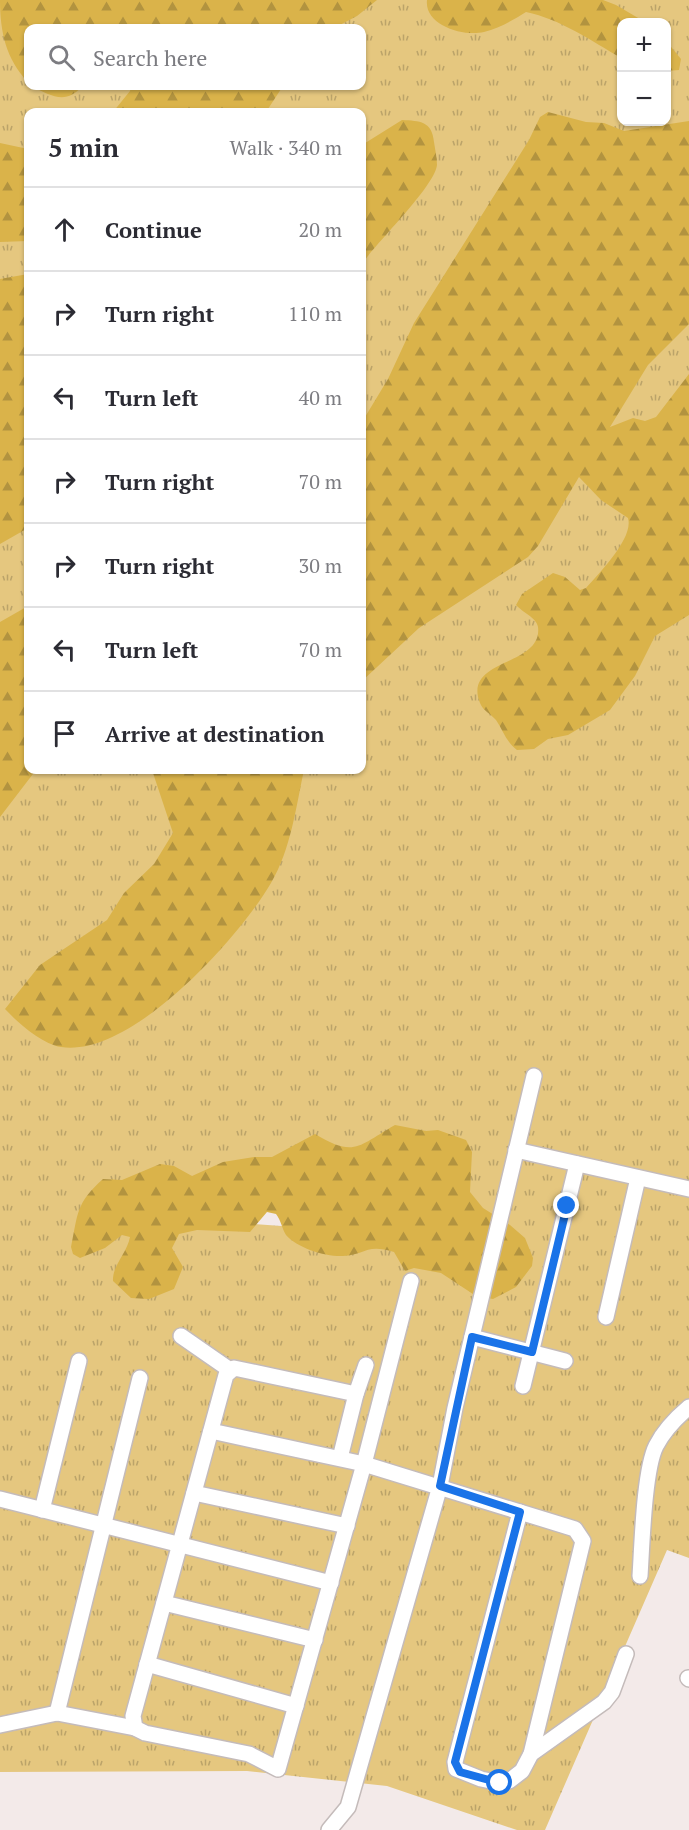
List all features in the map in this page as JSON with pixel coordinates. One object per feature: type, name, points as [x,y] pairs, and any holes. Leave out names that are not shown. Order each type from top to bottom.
[{"type":"street","points":[[329,1830],[348,1807],[440,1486],[472,1337],[534,1076]]},
{"type":"street","points":[[516,1150],[688,1189]]},
{"type":"street","points":[[524,1386],[577,1164]]},
{"type":"street","points":[[606,1317],[638,1178]]},
{"type":"street","points":[[0,1725],[57,1713],[249,1754],[278,1768],[364,1464],[411,1281]]},
{"type":"street","points":[[181,1336],[230,1370]]},
{"type":"street","points":[[472,1337],[565,1361]]},
{"type":"street","points":[[42,1510],[79,1360]]},
{"type":"street","points":[[340,1458],[356,1394],[366,1365]]},
{"type":"street","points":[[135,1728],[133,1716],[226,1375],[234,1368],[356,1394]]},
{"type":"street","points":[[57,1713],[140,1378]]},
{"type":"street","points":[[640,1576],[652,1458],[663,1435],[677,1417],[689,1407]]},
{"type":"street","points":[[211,1431],[364,1464],[440,1486],[520,1512],[575,1530],[583,1541],[531,1754],[515,1778],[500,1783],[460,1772],[455,1762],[520,1512]]},
{"type":"street","points":[[194,1493],[347,1526]]},
{"type":"street","points":[[0,1499],[331,1583]]},
{"type":"street","points":[[164,1603],[315,1640]]},
{"type":"street","points":[[531,1754],[603,1702],[612,1692],[626,1654]]},
{"type":"street","points":[[147,1664],[296,1706]]},
{"type":"green space","points":[[0,0],[24,24],[24,90],[181,90],[169,108],[24,108],[24,309],[0,310]]},
{"type":"green space","points":[[0,0],[377,0],[357,16],[342,24],[24,24],[24,78],[9,54],[1,23]]},
{"type":"green space","points":[[328,0],[689,0],[689,171],[366,460],[366,108],[211,108],[232,90],[366,90],[366,24],[302,24]]},
{"type":"green space","points":[[427,0],[603,0],[638,18],[617,18],[617,56],[563,25],[539,15],[526,12],[501,26],[484,32],[466,33],[438,22],[428,9]]},
{"type":"green space","points":[[671,47],[681,59],[679,70],[671,71]]},
{"type":"green space","points":[[39,90],[78,90],[64,97]]},
{"type":"green space","points":[[280,90],[269,108],[116,108],[130,91]]},
{"type":"green space","points":[[548,112],[586,122],[604,123],[624,131],[671,126],[671,124],[689,121],[689,324],[648,365],[610,427],[633,418],[645,421],[656,417],[689,374],[689,615],[655,636],[635,676],[610,710],[568,735],[548,739],[534,749],[517,750],[507,740],[496,720],[481,706],[478,688],[482,678],[529,649],[536,640],[537,624],[516,605],[522,594],[553,573],[565,577],[580,590],[586,588],[621,545],[626,535],[628,518],[601,500],[579,477],[538,546],[528,557],[419,628],[366,677],[366,415],[388,379],[414,323],[529,140],[540,117]]},
{"type":"green space","points":[[402,120],[420,122],[428,126],[433,135],[437,165],[434,174],[416,200],[366,259],[366,142]]},
{"type":"green space","points":[[0,143],[24,148],[24,241],[0,242]]},
{"type":"green space","points":[[24,275],[24,530],[0,544],[0,279]]},
{"type":"green space","points":[[689,290],[689,1558],[667,1550],[545,1830],[517,1830],[387,1786],[247,1771],[0,1772],[0,744],[24,766],[24,774],[366,774],[366,653]],"holes":[[[428,1172],[404,1235],[211,1221]]]},
{"type":"green space","points":[[24,469],[24,640],[0,654],[0,490]]},
{"type":"green space","points":[[24,608],[24,774],[33,774],[0,817],[0,622]]},
{"type":"green space","points":[[153,774],[303,774],[292,828],[278,870],[256,906],[209,962],[180,990],[150,1014],[119,1034],[89,1045],[61,1047],[46,1042],[5,1009],[40,965],[107,920],[124,893],[154,864],[173,833]]},
{"type":"green space","points":[[395,1125],[426,1131],[438,1130],[466,1140],[472,1152],[470,1192],[483,1208],[510,1225],[525,1238],[533,1258],[532,1266],[516,1287],[493,1299],[476,1296],[441,1273],[414,1268],[405,1271],[394,1252],[371,1249],[343,1256],[320,1253],[304,1248],[291,1240],[286,1235],[276,1214],[267,1212],[250,1232],[197,1230],[179,1234],[172,1248],[183,1267],[174,1289],[149,1299],[131,1298],[113,1281],[113,1275],[130,1237],[122,1235],[105,1248],[80,1258],[73,1254],[71,1247],[80,1209],[94,1187],[103,1179],[122,1180],[160,1164],[174,1166],[192,1176],[223,1162],[254,1157],[272,1157],[315,1134],[339,1146],[356,1146]]},
{"type":"route","points":[[500,1783],[460,1772],[456,1769],[455,1762],[520,1512],[440,1486],[472,1337],[532,1352],[567,1206]]}]
